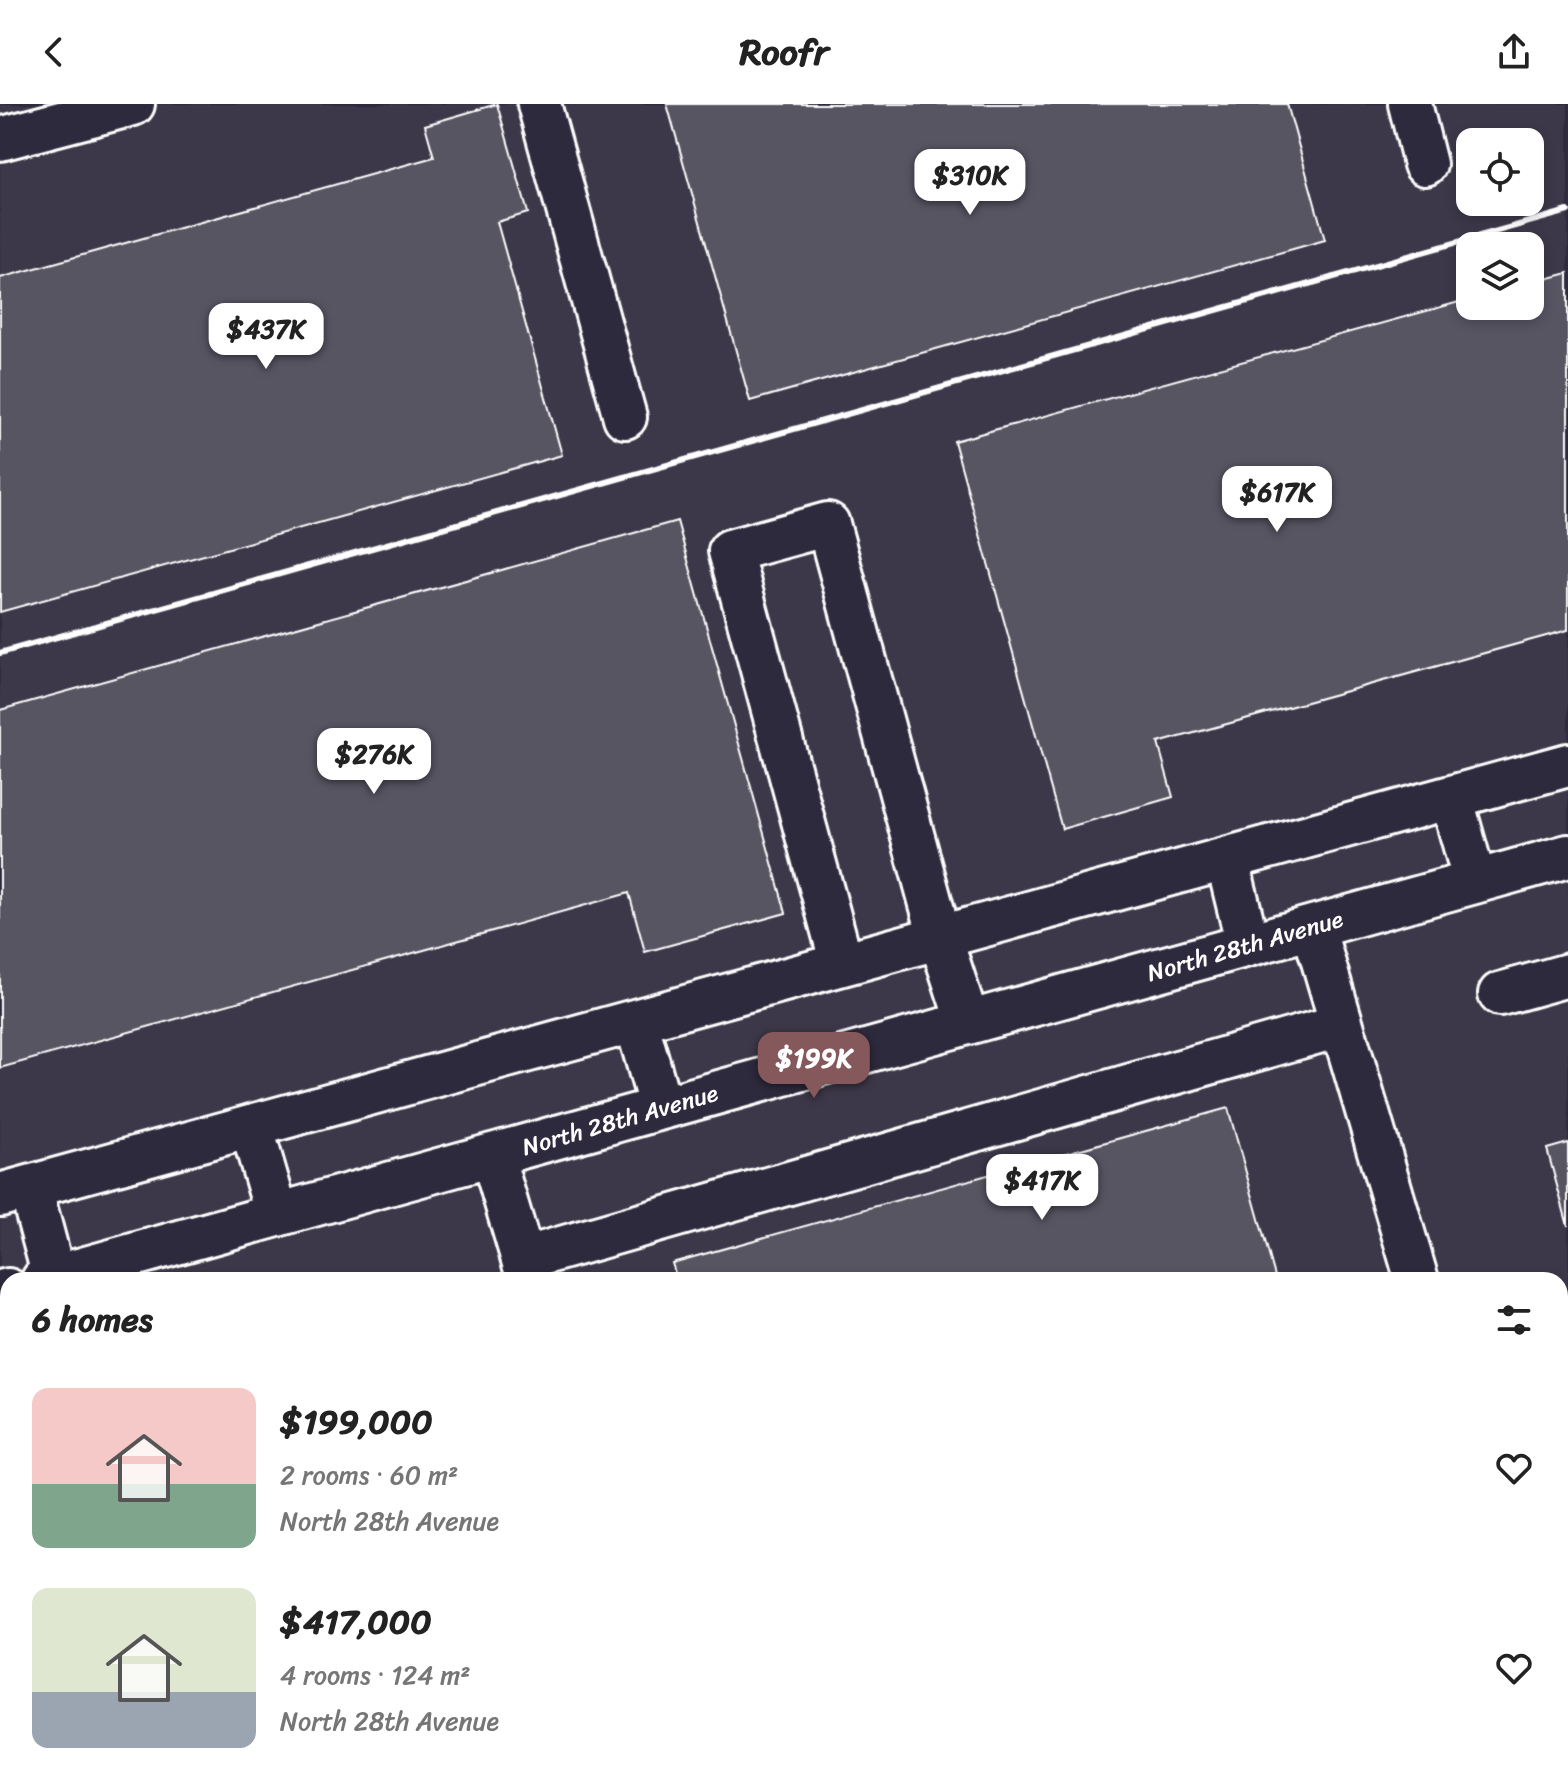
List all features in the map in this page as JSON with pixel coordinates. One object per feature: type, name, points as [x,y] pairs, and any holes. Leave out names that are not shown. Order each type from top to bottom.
[{"type":"street","points":[[0,139],[133,104]]},
{"type":"street","points":[[539,104],[625,417]]},
{"type":"street","points":[[1410,104],[1425,164]]},
{"type":"street","points":[[842,964],[730,551],[828,524],[940,937],[968,1023]]},
{"type":"street","points":[[46,1272],[15,1191],[1568,765]]},
{"type":"street","points":[[1451,797],[1475,882]]},
{"type":"street","name":"North 28th Avenue","points":[[70,1272],[1568,856]]},
{"type":"street","points":[[1227,859],[1248,945]]},
{"type":"street","points":[[1313,927],[1415,1272]]},
{"type":"street","points":[[1500,994],[1568,975]]},
{"type":"street","points":[[636,1021],[661,1108]]},
{"type":"street","points":[[492,1155],[526,1270],[1342,1025]]},
{"type":"street","points":[[251,1126],[277,1215]]},
{"type":"shaded area","points":[[0,104],[1568,104],[1568,1272],[0,1272]]},
{"type":"building","points":[[497,104],[528,213],[497,222],[562,455],[0,612],[0,278],[434,157],[425,125]]},
{"type":"building","points":[[667,104],[1287,104],[1325,240],[750,401]]},
{"type":"building","points":[[1568,273],[1568,630],[1158,743],[1173,797],[1062,829],[954,441],[1456,303],[1456,320],[1544,320],[1544,279]]},
{"type":"building","points":[[677,521],[786,913],[645,952],[629,893],[0,1068],[0,710]]},
{"type":"building","points":[[1228,1108],[1274,1272],[675,1272],[672,1263]]},
{"type":"building","points":[[1568,1143],[1568,1226],[1547,1149]]},
{"type":"railway","points":[[0,653],[1568,211]]}]
